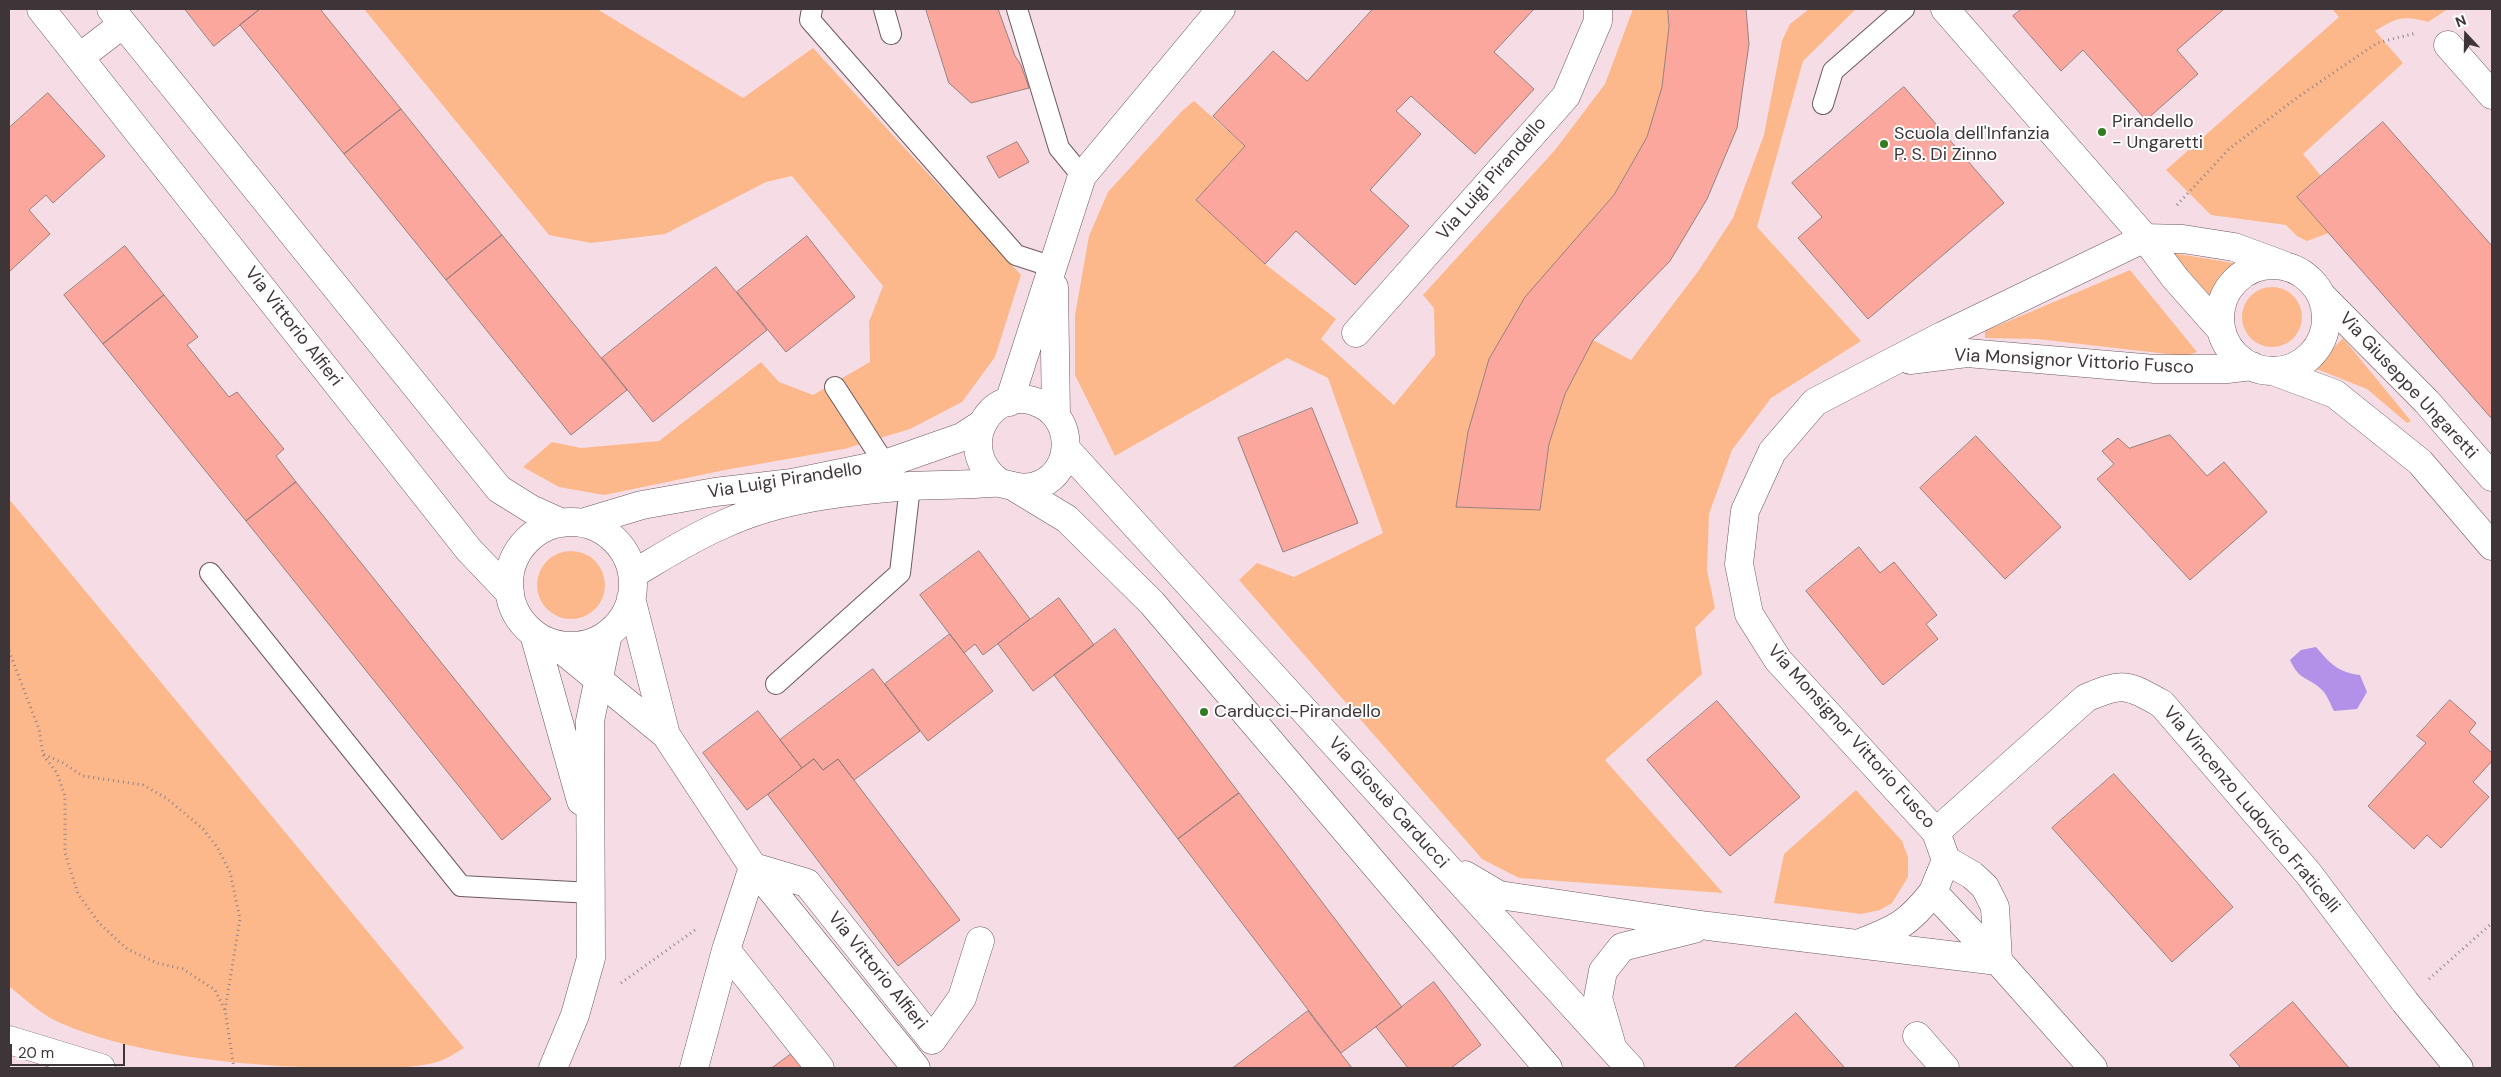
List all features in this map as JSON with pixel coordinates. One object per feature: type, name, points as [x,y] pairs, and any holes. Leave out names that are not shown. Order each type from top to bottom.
[{"type":"street","name":"Via Vittorio Alfieri","points":[[41,9],[469,550],[510,593]]},
{"type":"street","points":[[1009,402],[1082,176],[1222,9]]},
{"type":"street","name":"Via Luigi Pirandello","points":[[1356,333],[1566,96],[1598,21],[1598,9]]},
{"type":"street","points":[[1945,9],[2145,238],[2175,278],[2222,331],[2233,352],[2262,369],[2334,394],[2420,462],[2492,546]]},
{"type":"street","points":[[80,57],[117,16],[499,489],[531,510],[606,532],[615,540],[629,562],[632,586],[623,619],[608,634],[582,645],[545,639],[518,616],[510,593],[511,569],[521,547],[539,531],[572,523]]},
{"type":"street","points":[[2448,45],[2492,96]]},
{"type":"street","points":[[2145,238],[2183,239],[2234,248],[2283,265],[2306,276],[2322,296],[2326,322],[2318,347],[2298,364],[2262,369]]},
{"type":"street","name":"Via Monsignor Vittorio Fusco","points":[[1946,860],[1936,832],[1778,660],[1749,614],[1739,564],[1745,511],[1772,452],[1815,402],[1942,336],[2145,238]]},
{"type":"street","points":[[2222,331],[2220,318],[2222,304],[2226,292],[2234,282],[2256,267],[2283,265]]},
{"type":"street","points":[[1054,267],[1056,415]]},
{"type":"street","name":"Via Giuseppe Ungaretti","points":[[2322,296],[2428,402],[2492,477]]},
{"type":"street","name":"Via Monsignor Vittorio Fusco","points":[[1896,361],[1967,353],[2155,369],[2262,369]]},
{"type":"street","points":[[1008,486],[1034,487],[1050,479],[1061,466],[1066,449],[1064,431],[1056,415],[1050,409],[1034,402],[1018,400],[1009,402],[993,410],[982,424],[977,440],[979,457],[987,472],[1008,486],[1067,519],[1152,603],[1548,1068]]},
{"type":"street","name":"Via Luigi Pirandello","points":[[572,523],[642,505],[715,492],[792,483],[885,464],[962,437],[982,424]]},
{"type":"street","name":"Via Giosuè Carducci","points":[[1066,449],[1621,1059]]},
{"type":"street","name":"Via Luigi Pirandello","points":[[632,586],[723,524],[774,507],[832,494],[910,486],[1008,486]]},
{"type":"street","name":"Via Vittorio Alfieri","points":[[632,586],[666,735]]},
{"type":"street","points":[[551,1068],[575,1015],[591,958],[590,721],[608,634]]},
{"type":"street","name":"Via Vittorio Alfieri","points":[[545,639],[666,735],[753,867],[916,1068]]},
{"type":"street","points":[[545,639],[590,830]]},
{"type":"street","name":"Via Vincenzo Ludovico Fraticelli","points":[[1936,832],[2086,698],[2115,685],[2139,691],[2162,704],[2308,873],[2405,1002],[2459,1068]]},
{"type":"street","points":[[1854,945],[1895,930],[1916,914],[1933,892],[1946,860],[1972,875],[1985,886],[1995,907],[1998,961]]},
{"type":"street","points":[[1442,862],[1499,894],[1708,926],[1998,961]]},
{"type":"street","name":"Via Vittorio Alfieri","points":[[753,867],[807,883],[932,1040],[962,998],[980,941]]},
{"type":"street","points":[[694,1068],[726,950],[753,867]]},
{"type":"street","points":[[1933,892],[1998,961],[2093,1068]]},
{"type":"street","points":[[1621,1059],[1598,998],[1603,970],[1622,947],[1708,926]]},
{"type":"street","points":[[726,950],[820,1068]]},
{"type":"street","points":[[1917,1036],[1945,1068]]},
{"type":"street","points":[[9,1040],[101,1068]]},
{"type":"street","points":[[9,1046],[36,1068]]},
{"type":"lane","points":[[812,9],[810,20],[1016,255],[1054,267]]},
{"type":"lane","points":[[884,9],[891,34]]},
{"type":"lane","points":[[1017,9],[1059,148],[1082,176]]},
{"type":"lane","points":[[1823,104],[1833,71],[1904,9]]},
{"type":"lane","points":[[835,388],[885,464]]},
{"type":"lane","points":[[776,684],[900,573],[910,486]]},
{"type":"lane","points":[[210,573],[461,886],[592,893]]},
{"type":"path","points":[[2145,238],[2230,148],[2298,97],[2377,43],[2417,33],[2448,45]]},
{"type":"path","points":[[9,651],[39,728],[42,754],[57,773],[65,796],[65,854],[78,894],[100,924],[127,949],[157,963],[183,969],[215,990],[225,1010],[234,1068]]},
{"type":"path","points":[[42,754],[63,763],[83,776],[143,785],[166,798],[183,812],[203,829],[217,847],[230,872],[240,919],[225,1010]]},
{"type":"path","points":[[575,1015],[712,918],[739,911]]},
{"type":"path","points":[[2405,1002],[2492,923]]},
{"type":"shaded area","points":[[364,9],[597,9],[743,98],[813,48],[1021,275],[995,357],[962,402],[910,429],[844,449],[725,470],[604,495],[559,487],[523,467],[552,442],[581,448],[659,441],[761,362],[779,382],[813,395],[870,362],[869,322],[883,286],[792,176],[766,182],[665,234],[591,243],[549,235]]},
{"type":"shaded area","points":[[1633,9],[1668,9],[1669,27],[1662,87],[1647,137],[1614,195],[1577,239],[1489,359],[1468,432],[1457,507],[1540,510],[1549,444],[1565,394],[1593,340],[1631,360],[1699,270],[1733,218],[1764,135],[1782,41],[1790,24],[1809,9],[1856,9],[1803,61],[1757,227],[1861,341],[1771,398],[1732,450],[1709,514],[1707,570],[1715,608],[1695,628],[1702,674],[1605,760],[1723,893],[1519,878],[1482,859],[1239,580],[1257,563],[1294,577],[1383,533],[1328,378],[1287,358],[1115,456],[1075,375],[1075,315],[1089,236],[1108,192],[1182,111],[1194,101],[1245,146],[1196,200],[1265,264],[1336,319],[1321,339],[1394,405],[1435,355],[1434,308],[1423,295],[1555,150],[1605,84]]},
{"type":"shaded area","points":[[2332,9],[2448,9],[2428,22],[2406,18],[2400,19],[2375,31],[2403,63],[2303,154],[2321,176],[2297,197],[2329,233],[2307,241],[2297,236],[2286,225],[2211,215],[2166,170],[2339,17]]},
{"type":"shaded area","points":[[2172,253],[2239,264],[2223,275],[2212,298]]},
{"type":"shaded area","points":[[2130,270],[2197,352],[2185,356],[2037,339],[1985,338],[1985,331]]},
{"type":"shaded area","points":[[2272,287],[2289,292],[2297,300],[2302,317],[2297,334],[2289,342],[2272,347],[2255,342],[2247,334],[2242,317],[2247,300],[2255,292]]},
{"type":"shaded area","points":[[2343,338],[2411,421],[2407,423],[2367,389],[2314,368]]},
{"type":"shaded area","points":[[9,499],[464,1048],[437,1062],[392,1068],[316,1068],[240,1063],[201,1058],[125,1044],[58,1022],[32,1006],[9,986]]},
{"type":"shaded area","points":[[571,551],[584,554],[595,561],[602,572],[605,585],[602,598],[595,609],[584,616],[571,619],[558,616],[547,609],[540,598],[537,585],[540,572],[547,561],[558,554]]},
{"type":"shaded area","points":[[2316,647],[2335,666],[2346,672],[2360,675],[2367,692],[2357,709],[2334,711],[2322,690],[2297,672],[2290,660],[2301,650]]},
{"type":"shaded area","points":[[1856,790],[1902,841],[1908,857],[1908,877],[1892,903],[1880,910],[1861,914],[1774,903],[1784,854]]},
{"type":"building","points":[[185,9],[260,9],[214,46]]},
{"type":"building","points":[[260,9],[320,9],[401,109],[344,154],[240,25]]},
{"type":"building","points":[[926,9],[998,9],[1029,88],[971,103],[949,83]]},
{"type":"building","points":[[1373,9],[1534,9],[1494,52],[1534,89],[1475,154],[1411,96],[1396,111],[1421,134],[1370,190],[1409,226],[1355,285],[1296,231],[1265,264],[1196,200],[1245,146],[1213,116],[1273,51],[1307,81]]},
{"type":"building","points":[[1668,9],[1746,9],[1749,44],[1737,128],[1707,199],[1670,261],[1593,340],[1565,394],[1549,444],[1540,510],[1456,507],[1468,432],[1489,359],[1525,297],[1614,195],[1647,137],[1662,87],[1669,27]]},
{"type":"building","points":[[2022,9],[2224,9],[2177,50],[2198,74],[2146,120],[2083,50],[2061,71],[2013,16]]},
{"type":"building","points":[[1904,87],[2004,203],[1868,319],[1798,238],[1822,217],[1792,183]]},
{"type":"building","points":[[48,93],[105,156],[53,203],[46,195],[29,210],[50,234],[9,272],[9,128]]},
{"type":"building","points":[[401,109],[502,235],[446,280],[344,154]]},
{"type":"building","points":[[2383,122],[2492,246],[2492,419],[2297,197]]},
{"type":"building","points":[[1017,142],[1029,162],[999,178],[987,157]]},
{"type":"building","points":[[502,235],[627,390],[571,435],[446,280]]},
{"type":"building","points":[[807,236],[855,297],[786,352],[737,292]]},
{"type":"building","points":[[125,246],[164,295],[103,344],[64,295]]},
{"type":"building","points":[[716,267],[767,330],[653,422],[602,358]]},
{"type":"building","points":[[164,295],[198,337],[187,345],[229,397],[237,392],[284,449],[276,456],[296,482],[246,521],[103,344]]},
{"type":"building","points":[[1312,408],[1358,523],[1283,552],[1238,438]]},
{"type":"building","points":[[2170,435],[2207,476],[2224,462],[2267,512],[2190,580],[2097,479],[2114,464],[2102,451],[2118,438],[2129,448]]},
{"type":"building","points":[[1976,436],[2061,527],[2005,579],[1920,488]]},
{"type":"building","points":[[296,482],[551,799],[502,840],[246,521]]},
{"type":"building","points":[[1859,547],[1880,573],[1894,562],[1937,615],[1926,624],[1938,639],[1883,685],[1806,591]]},
{"type":"building","points":[[979,551],[1030,619],[983,655],[975,644],[964,653],[920,595]]},
{"type":"building","points":[[1059,598],[1094,645],[1033,691],[998,644]]},
{"type":"building","points":[[1115,629],[1239,793],[1178,839],[1054,675]]},
{"type":"building","points":[[950,634],[993,691],[928,741],[885,684]]},
{"type":"building","points":[[873,669],[920,731],[854,780],[838,759],[823,770],[814,759],[802,768],[780,740]]},
{"type":"building","points":[[2450,700],[2476,723],[2469,732],[2492,753],[2492,761],[2473,782],[2489,797],[2441,848],[2427,835],[2414,849],[2368,806],[2426,743],[2417,736]]},
{"type":"building","points":[[1717,701],[1800,797],[1730,856],[1647,760]]},
{"type":"building","points":[[758,711],[802,768],[747,810],[703,753]]},
{"type":"building","points":[[814,759],[823,770],[838,759],[960,920],[898,966],[768,795]]},
{"type":"building","points":[[2114,774],[2233,907],[2172,962],[2052,828]]},
{"type":"building","points":[[1239,793],[1402,1007],[1341,1053],[1178,839]]},
{"type":"building","points":[[1434,982],[1481,1045],[1451,1068],[1408,1068],[1376,1027]]},
{"type":"building","points":[[2293,1002],[2349,1068],[2241,1068],[2230,1055]]},
{"type":"building","points":[[1308,1011],[1352,1068],[1233,1068]]},
{"type":"building","points":[[1796,1013],[1845,1068],[1734,1068]]},
{"type":"building","points":[[794,1052],[806,1068],[772,1068]]},
{"type":"place","name":"Pirandello - Ungaretti","points":[[2102,132]]},
{"type":"place","name":"Scuola dell'Infanzia P. S. Di Zinno","points":[[1884,144]]},
{"type":"place","name":"Carducci-Pirandello","points":[[1204,712]]}]
